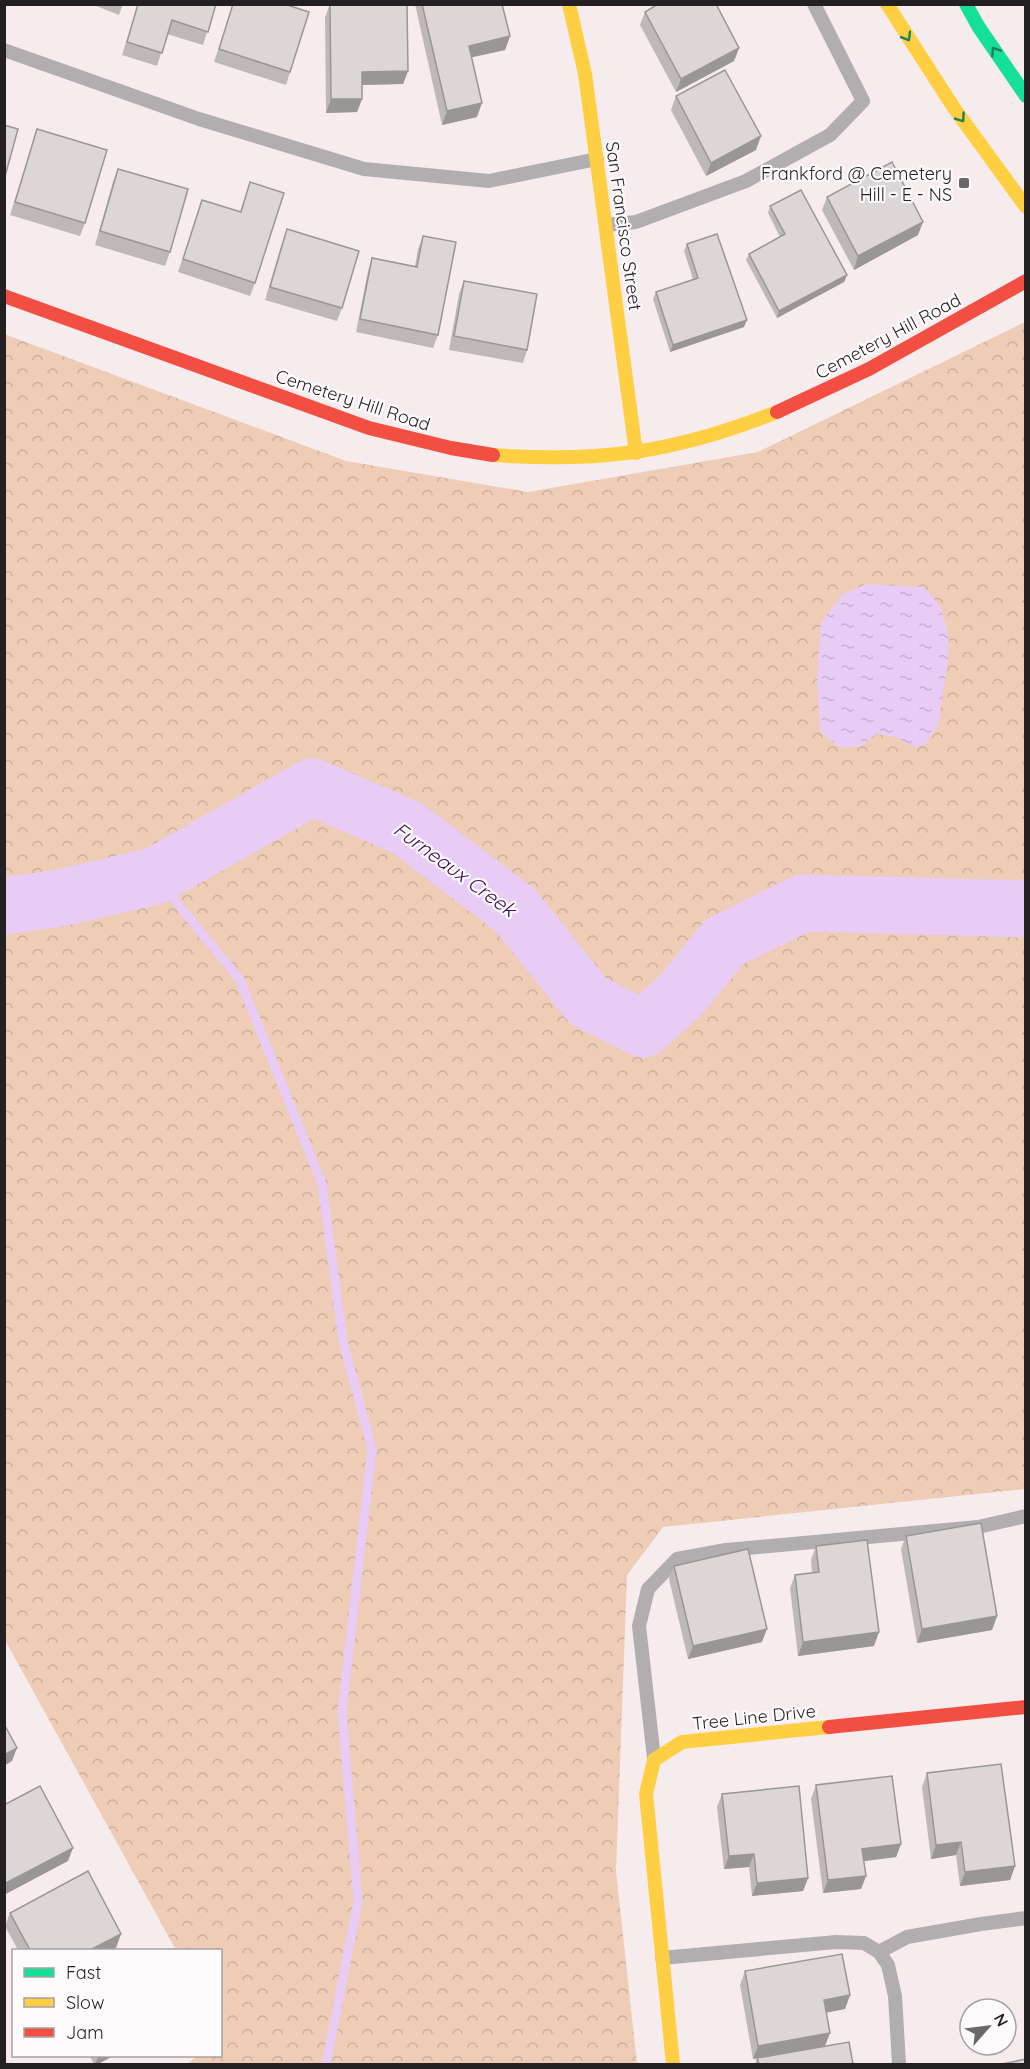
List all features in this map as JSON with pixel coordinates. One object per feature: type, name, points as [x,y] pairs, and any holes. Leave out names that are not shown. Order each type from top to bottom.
[{"type":"street","name":"San Francisco Street","points":[[569,4],[585,74],[636,453]]},
{"type":"street","points":[[887,4],[927,70],[1002,178],[1026,207]]},
{"type":"street","points":[[966,4],[978,26],[1026,96]]},
{"type":"street","name":"Cemetery Hill Road","points":[[4,296],[369,428],[432,445],[492,454],[567,460],[636,453],[701,439],[752,422],[851,380],[1026,281]]},
{"type":"street","name":"Tree Line Drive","points":[[654,1760],[682,1742],[1026,1707]]},
{"type":"street","points":[[654,1760],[646,1794],[673,2064]]},
{"type":"lane","points":[[606,225],[636,222],[746,181],[830,135],[863,101],[814,4]]},
{"type":"lane","points":[[4,50],[199,119],[364,169],[489,181],[597,159]]},
{"type":"lane","points":[[654,1760],[639,1626],[648,1589],[677,1559],[726,1550],[978,1527],[1026,1516]]},
{"type":"lane","points":[[879,1952],[907,1937],[1026,1918]]},
{"type":"lane","points":[[662,1958],[836,1942],[864,1943],[879,1952],[888,1965],[895,1996],[899,2064]]},
{"type":"green space","points":[[1025,322],[1025,1489],[663,1527],[627,1575],[616,1871],[637,2064],[187,2064],[197,2057],[222,2057],[222,1949],[175,1949],[5,1640],[4,334],[346,461],[528,492],[758,452]]},
{"type":"water","points":[[866,584],[924,587],[941,607],[949,639],[948,661],[938,726],[925,745],[913,747],[896,737],[876,734],[862,746],[840,748],[820,732],[817,678],[821,622],[843,594]]},
{"type":"building","points":[[138,4],[216,4],[208,32],[172,20],[162,53],[127,42]]},
{"type":"building","points":[[233,4],[284,4],[309,12],[290,72],[219,49]]},
{"type":"building","points":[[330,4],[407,4],[408,71],[362,72],[362,99],[331,99]]},
{"type":"building","points":[[422,4],[502,4],[510,36],[469,46],[482,103],[447,111]]},
{"type":"building","points":[[658,4],[716,4],[739,48],[681,79],[645,12]]},
{"type":"building","points":[[725,70],[761,136],[711,163],[676,96]]},
{"type":"building","points":[[4,125],[18,129],[4,180]]},
{"type":"building","points":[[37,129],[107,150],[85,223],[15,202]]},
{"type":"building","points":[[892,162],[923,222],[858,256],[827,197]]},
{"type":"building","points":[[118,169],[188,189],[170,252],[100,231]]},
{"type":"building","points":[[250,182],[284,193],[255,283],[183,259],[202,200],[241,212]]},
{"type":"building","points":[[801,190],[847,275],[779,311],[749,254],[785,234],[770,206]]},
{"type":"building","points":[[287,229],[359,251],[342,308],[270,287]]},
{"type":"building","points":[[717,234],[747,320],[673,345],[656,292],[698,278],[687,244]]},
{"type":"building","points":[[423,236],[456,242],[438,335],[360,319],[372,258],[417,267]]},
{"type":"building","points":[[464,281],[537,294],[527,350],[454,336]]},
{"type":"building","points":[[981,1523],[997,1616],[922,1629],[906,1536]]},
{"type":"building","points":[[867,1540],[879,1632],[803,1642],[795,1575],[819,1572],[816,1546]]},
{"type":"building","points":[[748,1549],[767,1629],[693,1646],[674,1566]]},
{"type":"building","points":[[4,1724],[17,1748],[4,1755]]},
{"type":"building","points":[[1001,1764],[1015,1866],[965,1872],[961,1842],[936,1845],[927,1773]]},
{"type":"building","points":[[892,1776],[901,1844],[862,1849],[866,1876],[828,1880],[816,1785]]},
{"type":"building","points":[[40,1786],[73,1848],[4,1884],[4,1805]]},
{"type":"building","points":[[799,1786],[808,1878],[757,1883],[754,1854],[729,1856],[722,1794]]},
{"type":"building","points":[[88,1871],[121,1934],[92,1949],[29,1949],[10,1913]]},
{"type":"building","points":[[842,1954],[850,1995],[824,2000],[830,2033],[758,2046],[745,1971]]},
{"type":"building","points":[[849,2042],[853,2064],[759,2064],[757,2058]]},
{"type":"building","points":[[1026,2059],[1026,2064],[1002,2064]]},
{"type":"waterway","name":"Furneaux Creek","points":[[4,906],[60,898],[155,876],[312,787],[407,828],[515,910],[588,1001],[643,1029],[682,994],[724,942],[803,903],[1026,909]]},
{"type":"waterway","points":[[155,876],[240,980],[322,1184],[343,1341],[372,1449],[342,1712],[358,1902],[326,2064]]},
{"type":"traffic: fast","points":[[966,4],[978,26],[1026,96]]},
{"type":"traffic: slow","points":[[569,4],[585,74],[636,453]]},
{"type":"traffic: slow","points":[[887,4],[954,108],[1026,207]]},
{"type":"traffic: slow","points":[[493,455],[568,457],[638,451],[705,437],[777,412]]},
{"type":"traffic: slow","points":[[673,2064],[646,1794],[654,1760],[682,1742],[829,1727]]},
{"type":"traffic: jam","points":[[777,412],[869,369],[1026,281]]},
{"type":"traffic: jam","points":[[4,296],[369,428],[451,448],[493,455]]},
{"type":"traffic: jam","points":[[829,1727],[1026,1707]]},
{"type":"place","name":"Frankford @ Cemetery Hill - E - NS","points":[[964,183]]}]
